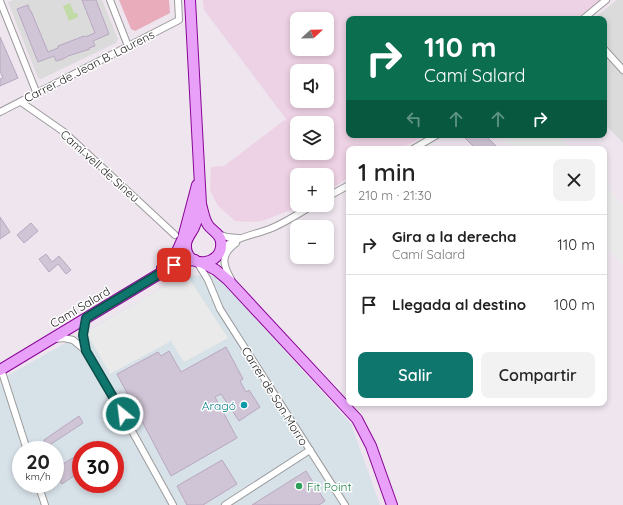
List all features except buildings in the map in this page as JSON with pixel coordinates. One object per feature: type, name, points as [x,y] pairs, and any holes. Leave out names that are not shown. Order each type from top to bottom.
[{"type":"main road","points":[[190,0],[201,204],[206,220],[220,240],[220,264],[228,280]]},
{"type":"main road","points":[[151,280],[175,256],[179,248],[187,225],[200,175]]},
{"type":"main road","points":[[201,204],[193,231],[187,240],[186,248],[189,255],[198,262],[216,270],[228,280],[357,419],[371,446],[392,505]]},
{"type":"main road","points":[[193,231],[200,228],[214,232]]},
{"type":"main road","name":"Camí Salard","points":[[174,265],[186,248]]},
{"type":"main road","points":[[198,262],[212,260],[220,251]]},
{"type":"main road","name":"Camí Salard","points":[[1,370],[174,265],[186,261],[198,262]]},
{"type":"street","points":[[3,0],[0,1],[37,94]]},
{"type":"street","points":[[110,0],[128,46]]},
{"type":"street","name":"Carrer de Jean B. Laurens","points":[[0,112],[179,20],[178,0]]},
{"type":"street","points":[[587,16],[606,0]]},
{"type":"street","points":[[607,53],[623,70]]},
{"type":"street","name":"Camí vell de Sineu","points":[[21,102],[64,132],[175,235]]},
{"type":"street","points":[[417,146],[432,138]]},
{"type":"street","points":[[334,193],[346,187]]},
{"type":"street","points":[[220,251],[228,244],[273,228],[301,212]]},
{"type":"street","points":[[214,232],[231,238],[242,238]]},
{"type":"street","points":[[236,289],[226,271],[224,262],[225,256],[228,249],[250,235]]},
{"type":"street","name":"Carrer de Son Morro","points":[[198,262],[220,309],[345,505]]},
{"type":"street","points":[[86,318],[83,335],[86,351]]},
{"type":"street","points":[[49,341],[64,338],[72,340],[86,351],[101,375],[173,505]]},
{"type":"street","points":[[1,370],[24,441]]},
{"type":"street","points":[[225,505],[310,450]]},
{"type":"street","points":[[41,493],[45,505]]},
{"type":"shaded area","points":[[13,0],[102,0],[118,39],[116,43],[41,79],[38,78],[8,2]]},
{"type":"shaded area","points":[[119,0],[169,0],[170,13],[135,31],[131,29]]},
{"type":"shaded area","points":[[203,0],[600,0],[581,16],[346,16],[346,138],[421,138],[406,146],[346,146],[346,179],[334,187],[334,168],[290,168],[290,210],[262,221],[235,221],[218,206],[210,190],[211,167],[224,166],[286,119],[204,10]]},
{"type":"shaded area","points":[[617,0],[623,0],[623,143],[607,126],[607,16],[597,16]]},
{"type":"shaded area","points":[[70,3],[74,13],[77,13],[78,17],[69,21],[63,6]]},
{"type":"shaded area","points":[[503,138],[560,138],[567,146],[510,146]]},
{"type":"shaded area","points":[[607,187],[623,204],[623,265],[607,248]]},
{"type":"shaded area","points":[[216,275],[351,424],[380,505],[0,505],[0,380],[183,276]]},
{"type":"shaded area","points":[[183,276],[188,277],[228,338],[184,362],[171,341],[110,374],[88,335],[89,330]]},
{"type":"place","name":"Aragó","points":[[244,405]]},
{"type":"place","name":"Fit Point","points":[[299,486]]},
{"type":"route","points":[[123,414],[86,351],[83,335],[86,318],[174,265]]}]
